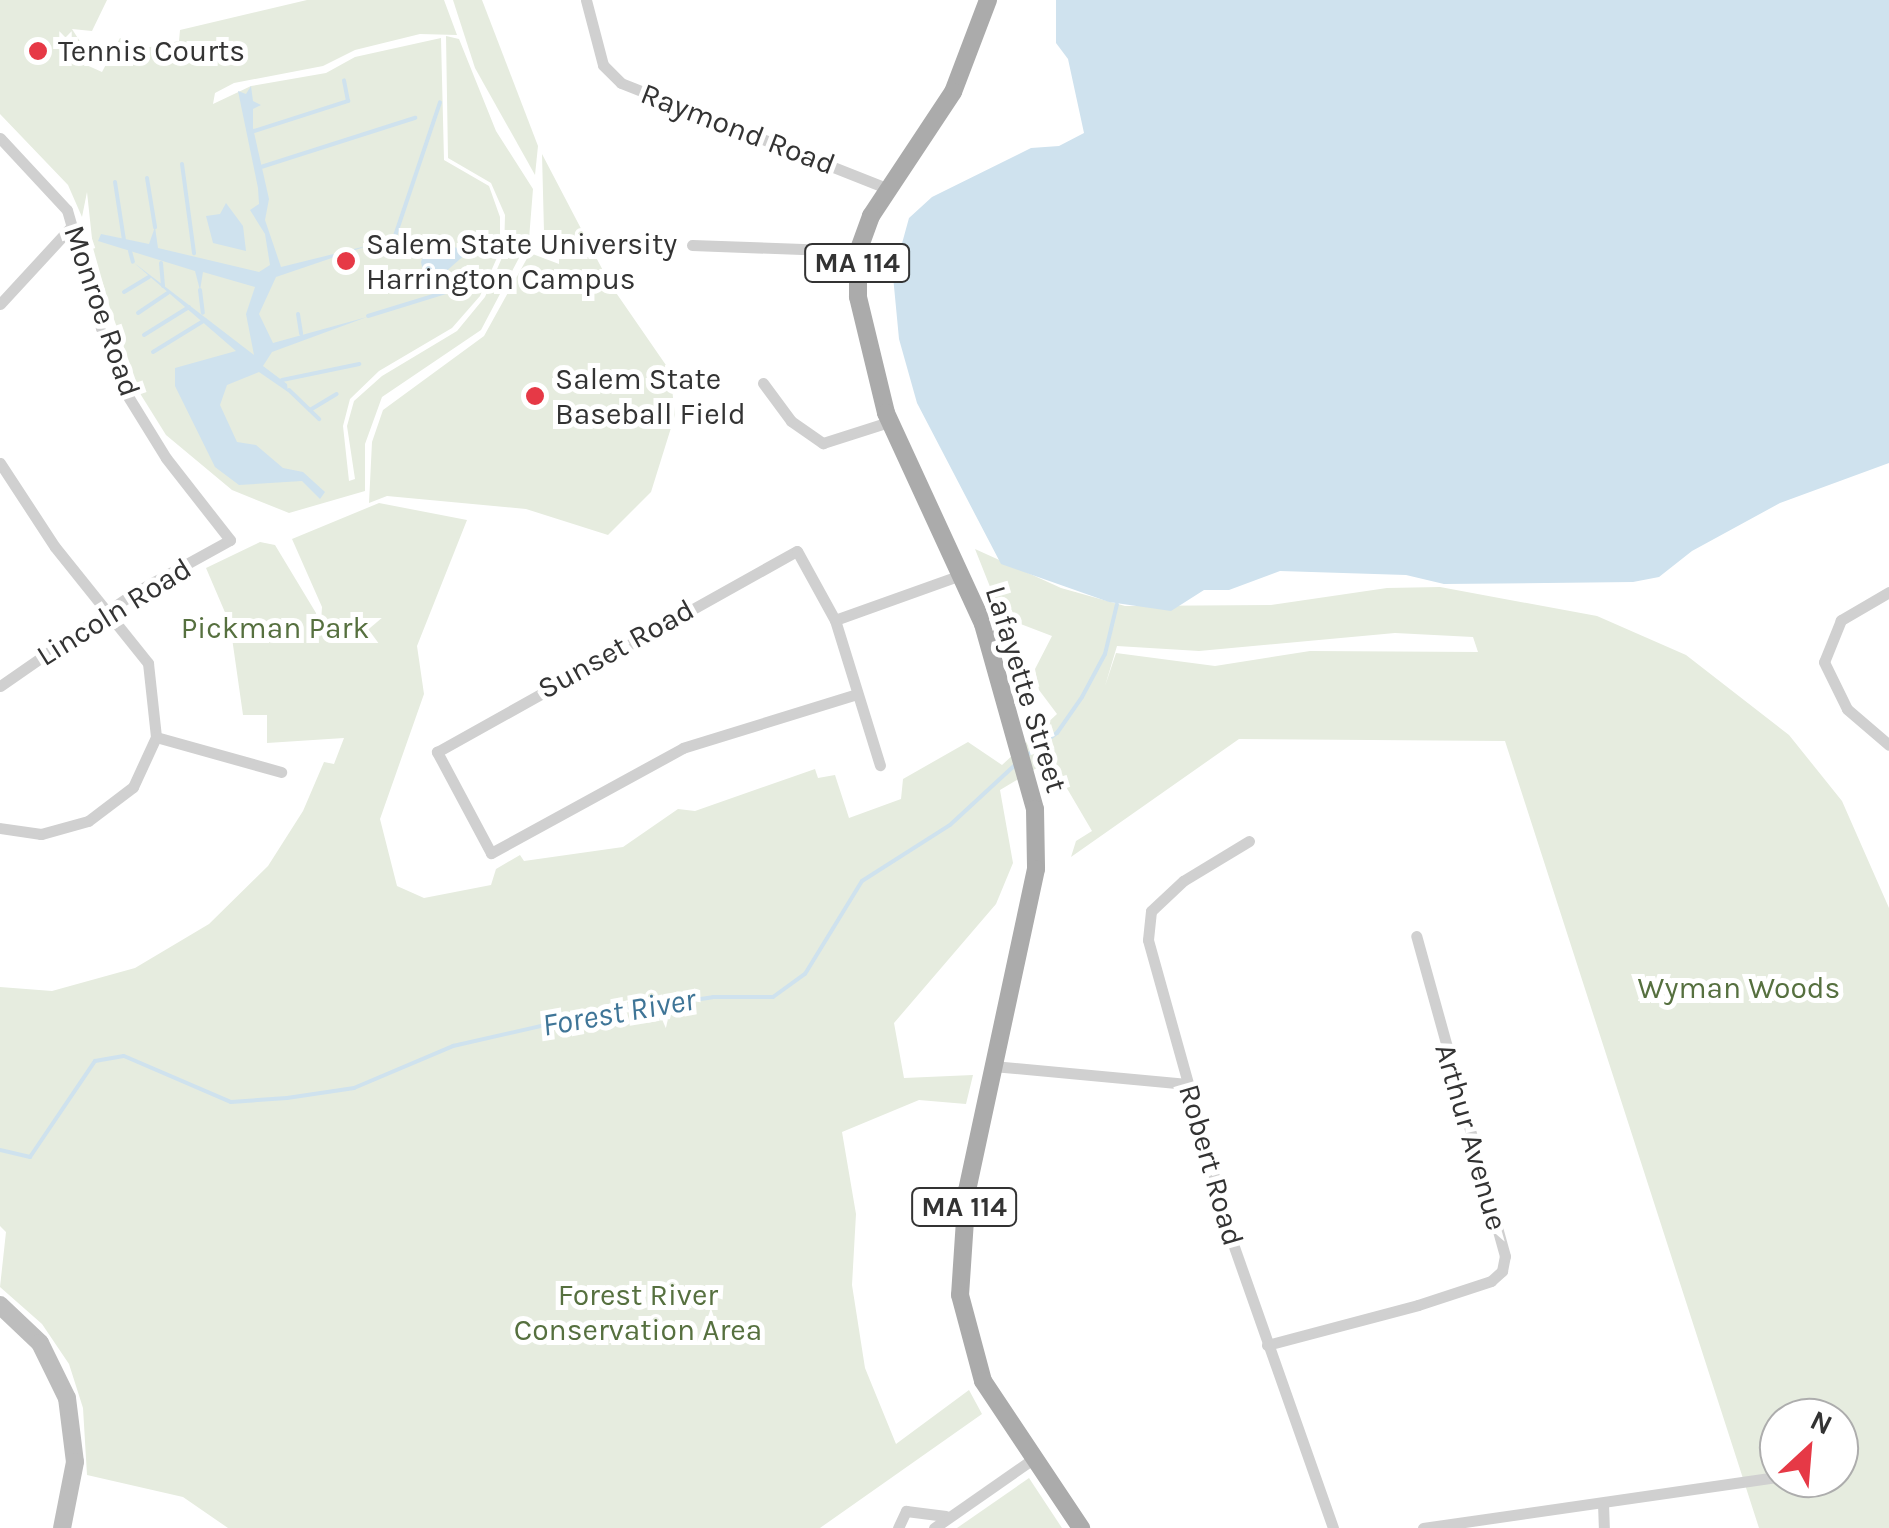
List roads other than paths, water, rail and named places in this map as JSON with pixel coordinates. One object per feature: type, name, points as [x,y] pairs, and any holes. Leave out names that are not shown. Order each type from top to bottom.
[{"type":"main road","name":"Lafayette Street","points":[[988,0],[954,92],[886,188],[858,251],[862,322],[890,422],[961,575],[1029,781],[1036,869],[960,1232],[960,1295],[983,1381],[1081,1528]]},
{"type":"street","name":"Raymond Road","points":[[586,0],[603,65],[621,83],[886,188]]},
{"type":"street","name":"Monroe Road","points":[[0,138],[58,198],[130,398],[166,458],[230,540]]},
{"type":"street","points":[[0,304],[71,227]]},
{"type":"street","points":[[692,245],[858,251]]},
{"type":"street","points":[[763,384],[791,421],[822,443],[890,422]]},
{"type":"street","points":[[0,463],[106,612],[148,663],[156,737],[133,787],[88,821],[41,834],[0,828]]},
{"type":"street","name":"Lincoln Road","points":[[0,686],[106,612],[230,540]]},
{"type":"street","name":"Sunset Road","points":[[835,620],[798,553],[436,752],[492,853],[683,748],[857,694]]},
{"type":"street","points":[[880,765],[835,620],[961,575]]},
{"type":"street","points":[[1889,592],[1841,620],[1824,662],[1847,709],[1889,745]]},
{"type":"street","points":[[156,737],[282,772]]},
{"type":"street","name":"Robert Road","points":[[1249,841],[1183,881],[1147,924],[1187,1084],[1267,1345],[1333,1528]]},
{"type":"street","name":"Arthur Avenue","points":[[1267,1345],[1418,1305],[1491,1281],[1502,1272],[1505,1256],[1416,936]]},
{"type":"street","points":[[993,1066],[1187,1084]]},
{"type":"street","points":[[0,1304],[40,1343],[66,1398],[74,1462],[62,1528]]},
{"type":"street","points":[[934,1528],[1033,1459]]},
{"type":"street","points":[[1424,1528],[1759,1480]]},
{"type":"street","points":[[1603,1503],[1604,1528]]},
{"type":"street","points":[[898,1528],[906,1511],[946,1516]]},
{"type":"water","points":[[1056,0],[1889,0],[1889,463],[1780,503],[1692,551],[1659,577],[1633,582],[1444,584],[1406,575],[1280,571],[1229,590],[1204,590],[1171,611],[1109,602],[1001,564],[917,403],[899,339],[893,276],[909,218],[932,197],[1031,148],[1059,146],[1084,133],[1068,59],[1056,43]]},
{"type":"water","points":[[251,86],[253,101],[261,105],[253,109],[253,128],[269,199],[265,220],[281,267],[370,245],[276,277],[259,314],[273,343],[367,317],[272,352],[263,366],[287,384],[288,392],[259,372],[227,385],[220,405],[237,442],[256,445],[283,468],[303,472],[325,492],[320,499],[302,481],[239,485],[215,467],[175,386],[175,368],[236,351],[133,262],[254,355],[246,314],[255,287],[203,272],[200,290],[195,271],[98,241],[101,234],[149,244],[155,227],[158,248],[259,272],[270,265],[265,234],[250,210],[259,204],[258,188],[238,91],[246,94]]},
{"type":"water","points":[[226,203],[243,226],[246,251],[213,243],[206,216],[220,214]]},
{"type":"water","points":[[430,238],[468,252],[434,282],[424,276],[421,262]]},
{"type":"waterway","points":[[254,131],[348,101],[344,80]]},
{"type":"waterway","points":[[367,244],[395,236],[440,102]]},
{"type":"waterway","points":[[261,167],[415,118]]},
{"type":"waterway","points":[[182,164],[194,253]]},
{"type":"waterway","points":[[147,178],[155,227]]},
{"type":"waterway","points":[[115,182],[124,240]]},
{"type":"waterway","points":[[130,251],[133,262]]},
{"type":"waterway","points":[[161,263],[163,286]]},
{"type":"waterway","points":[[124,292],[149,277]]},
{"type":"waterway","points":[[368,316],[472,284]]},
{"type":"waterway","points":[[200,290],[203,313]]},
{"type":"waterway","points":[[138,313],[168,293]]},
{"type":"waterway","points":[[144,335],[189,307]]},
{"type":"waterway","points":[[298,314],[301,334]]},
{"type":"waterway","points":[[153,352],[205,320]]},
{"type":"waterway","points":[[282,380],[359,364]]},
{"type":"waterway","points":[[289,390],[319,419]]},
{"type":"waterway","points":[[310,410],[337,394]]},
{"type":"waterway","name":"Forest River","points":[[1026,756],[1057,733],[1082,697],[1105,654],[1117,604]]},
{"type":"waterway","name":"Forest River","points":[[0,1150],[30,1157],[95,1061],[124,1056],[231,1102],[287,1098],[354,1088],[453,1046],[585,1016],[713,997],[773,997],[805,974],[862,881],[950,825],[1015,765]]},
{"type":"place","name":"Tennis Courts","points":[[38,51]]},
{"type":"place","name":"Salem State University Harrington Campus","points":[[346,261]]},
{"type":"place","name":"Salem State Baseball Field","points":[[535,396]]},
{"type":"park label","name":"Pickman Park","points":[[275,628]]},
{"type":"park label","name":"Wyman Woods","points":[[1739,988]]},
{"type":"park label","name":"Forest River Conservation Area","points":[[638,1312]]}]
